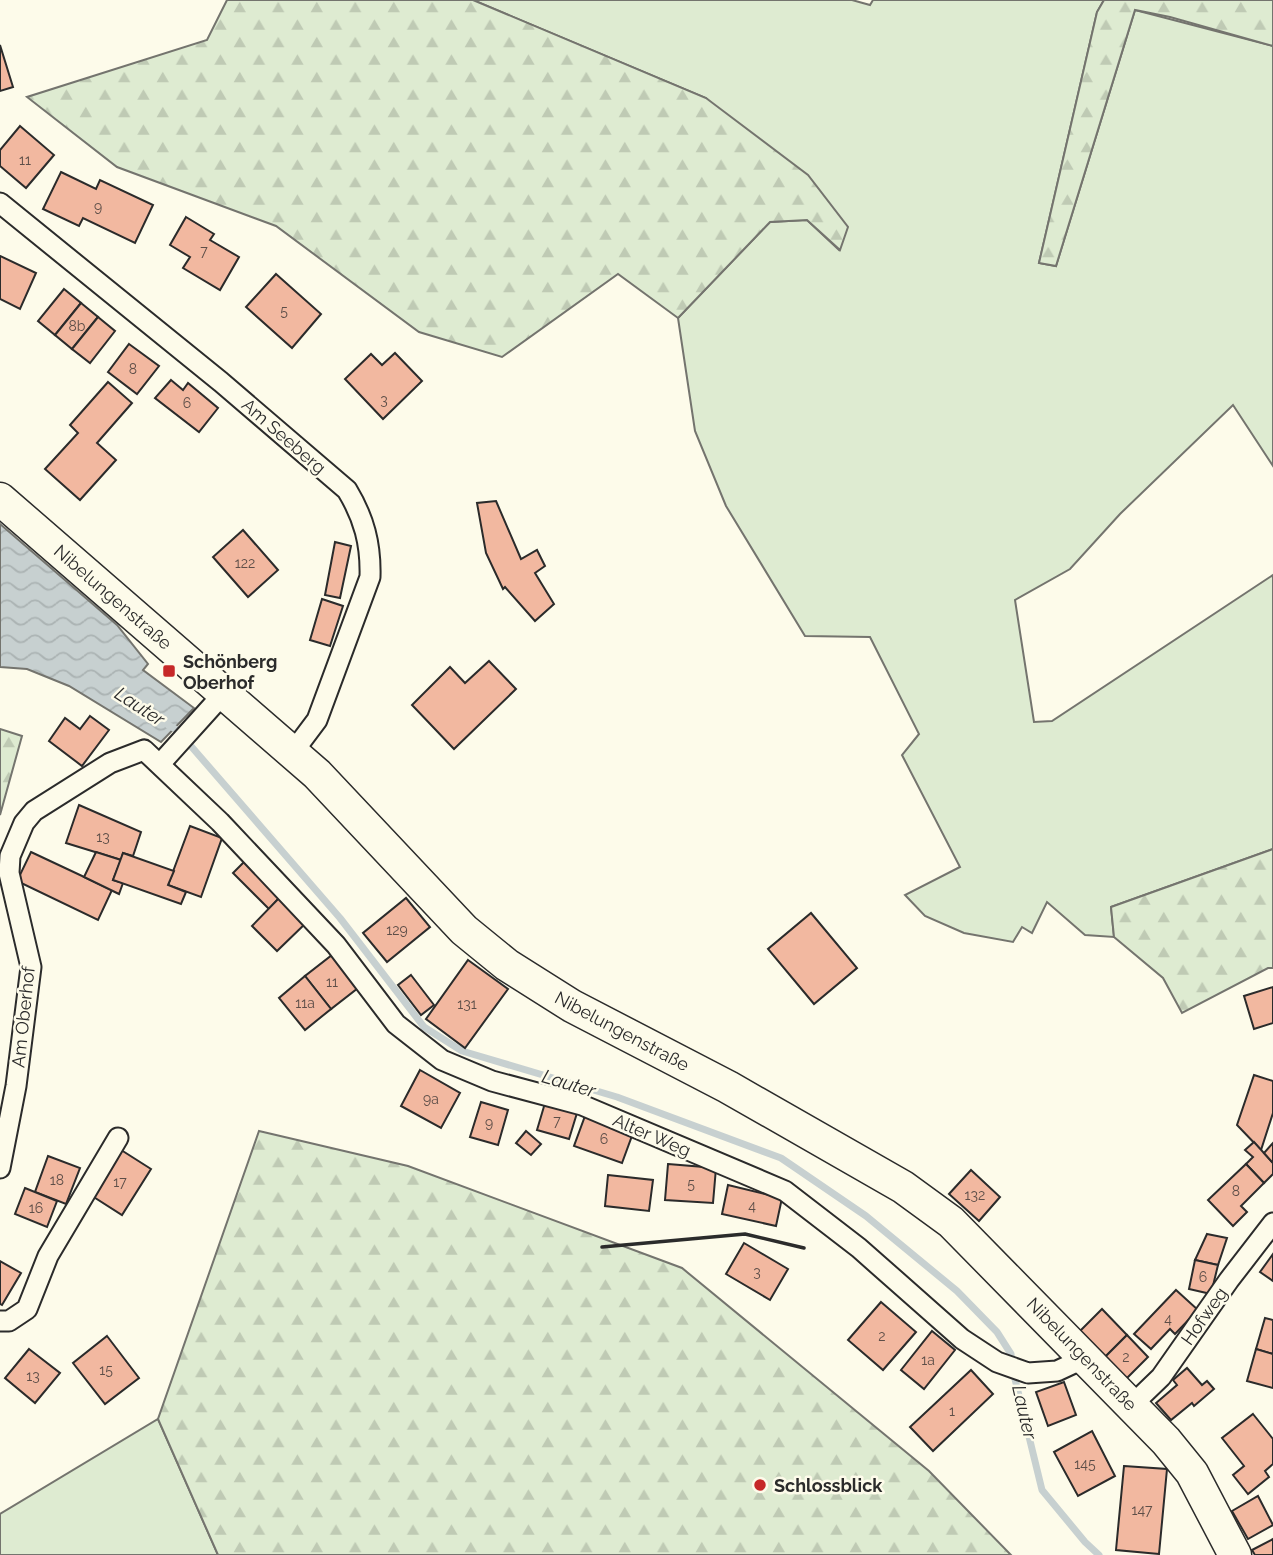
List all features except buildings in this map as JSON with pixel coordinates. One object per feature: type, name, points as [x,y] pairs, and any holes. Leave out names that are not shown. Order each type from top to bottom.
[{"type":"main road","name":"Nibelungenstraße","points":[[0,499],[214,703],[293,752],[317,774],[464,930],[507,965],[572,1006],[728,1087],[904,1187],[951,1222],[1132,1405],[1192,1473],[1235,1555]]},
{"type":"street","name":"Am Seeberg","points":[[0,203],[221,382],[347,490],[360,512],[370,553],[370,577],[317,720],[293,752]]},
{"type":"street","points":[[162,760],[214,703]]},
{"type":"street","name":"Am Oberhof","points":[[0,1168],[16,1086],[32,967],[9,873],[10,856],[16,839],[24,822],[34,811],[110,763],[144,750],[162,760]]},
{"type":"street","name":"Alter Weg","points":[[162,760],[336,945],[396,1024],[442,1060],[492,1081],[582,1105],[785,1191],[859,1248],[962,1339],[997,1362],[1028,1373],[1057,1371],[1082,1356]]},
{"type":"street","points":[[0,1321],[9,1321],[27,1309],[48,1256],[118,1138]]},
{"type":"street","name":"Hofweg","points":[[1132,1405],[1161,1377],[1273,1223]]},
{"type":"green space","points":[[227,0],[473,0],[706,98],[808,175],[848,227],[840,250],[807,220],[770,222],[678,318],[618,274],[502,357],[419,332],[276,226],[117,167],[27,97],[207,40]]},
{"type":"green space","points":[[473,0],[852,0],[870,5],[873,0],[1104,0],[1097,12],[1039,263],[1056,266],[1135,10],[1273,46],[1273,466],[1233,405],[1120,514],[1070,569],[1015,600],[1034,722],[1052,721],[1273,575],[1273,849],[1111,907],[1114,937],[1085,935],[1047,902],[1032,933],[1022,927],[1013,942],[964,933],[925,916],[905,895],[960,867],[902,755],[919,734],[870,637],[805,636],[726,506],[695,431],[678,318],[770,222],[807,220],[839,250],[847,227],[706,98]]},
{"type":"green space","points":[[1104,0],[1273,0],[1273,46],[1135,10],[1056,266],[1039,263],[1097,12]]},
{"type":"green space","points":[[0,729],[22,736],[0,815]]},
{"type":"green space","points":[[1273,849],[1273,968],[1268,968],[1182,1013],[1163,978],[1114,937],[1111,907]]},
{"type":"green space","points":[[259,1131],[408,1166],[682,1268],[929,1471],[1011,1555],[218,1555],[158,1419]]},
{"type":"green space","points":[[158,1419],[218,1555],[0,1555],[0,1514]]},
{"type":"water","points":[[0,524],[117,625],[148,664],[143,670],[194,708],[161,742],[69,686],[27,669],[0,667]]},
{"type":"waterway","name":"Lauter","points":[[168,725],[177,730],[340,918],[424,1027],[462,1051],[617,1097],[781,1158],[866,1216],[957,1291],[997,1332],[1011,1354],[1042,1490],[1099,1555]]},
{"type":"wall","points":[[602,1247],[745,1234],[804,1248]]},
{"type":"place","name":"Schönberg Oberhof","points":[[169,671]]},
{"type":"place","name":"Schlossblick","points":[[760,1485]]}]
